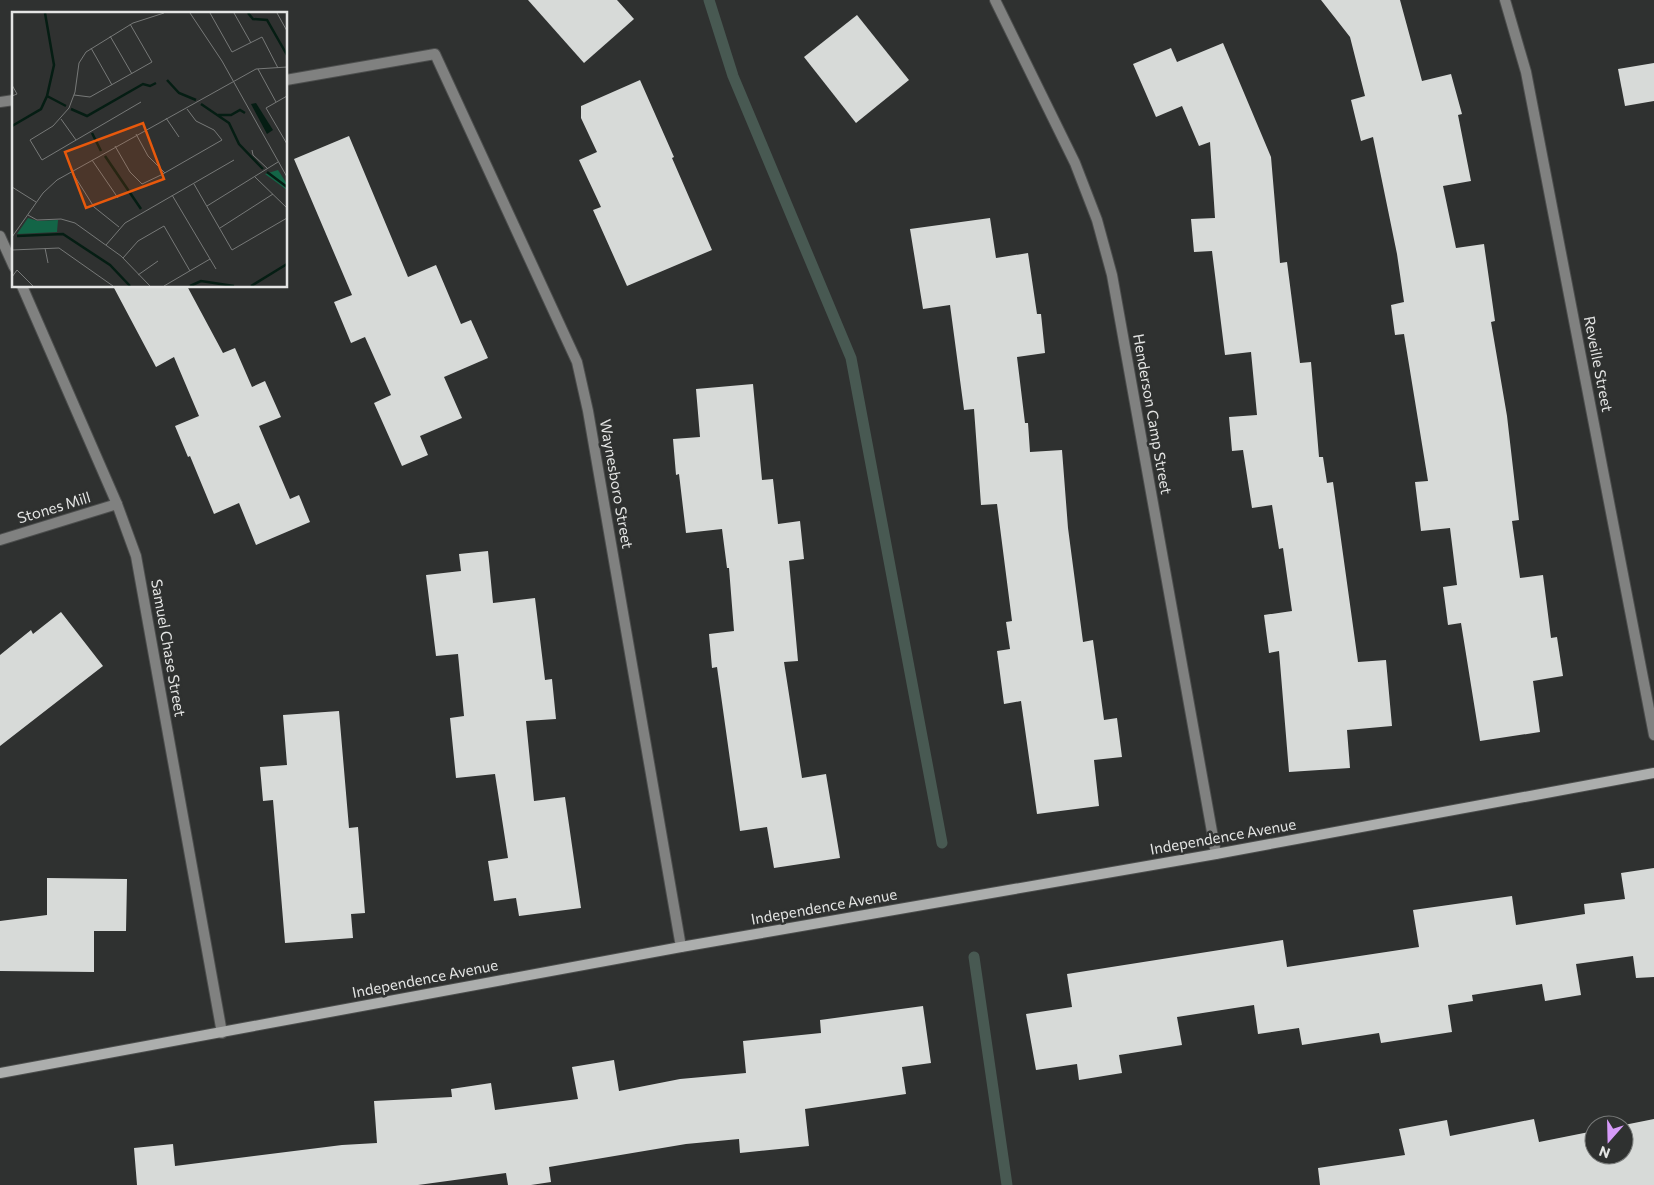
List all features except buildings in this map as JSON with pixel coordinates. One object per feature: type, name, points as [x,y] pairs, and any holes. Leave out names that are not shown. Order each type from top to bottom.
[{"type":"street","name":"Henderson Camp Street","points":[[995,0],[1075,163],[1097,220],[1112,275],[1216,854]]},
{"type":"street","name":"Reveille Street","points":[[1505,0],[1526,72],[1654,735]]},
{"type":"street","name":"Waynesboro Street","points":[[288,80],[435,54],[577,362],[590,421],[681,947]]},
{"type":"street","points":[[0,236],[12,263]]},
{"type":"street","name":"Samuel Chase Street","points":[[23,288],[117,504],[136,556],[222,1033]]},
{"type":"street","name":"Stones Mill","points":[[0,540],[117,504]]},
{"type":"street","name":"Independence Avenue","points":[[0,1073],[681,947],[1216,854],[1654,773]]},
{"type":"waterway","points":[[709,0],[733,76],[851,358],[942,843]]},
{"type":"waterway","points":[[974,957],[1007,1185]]}]
